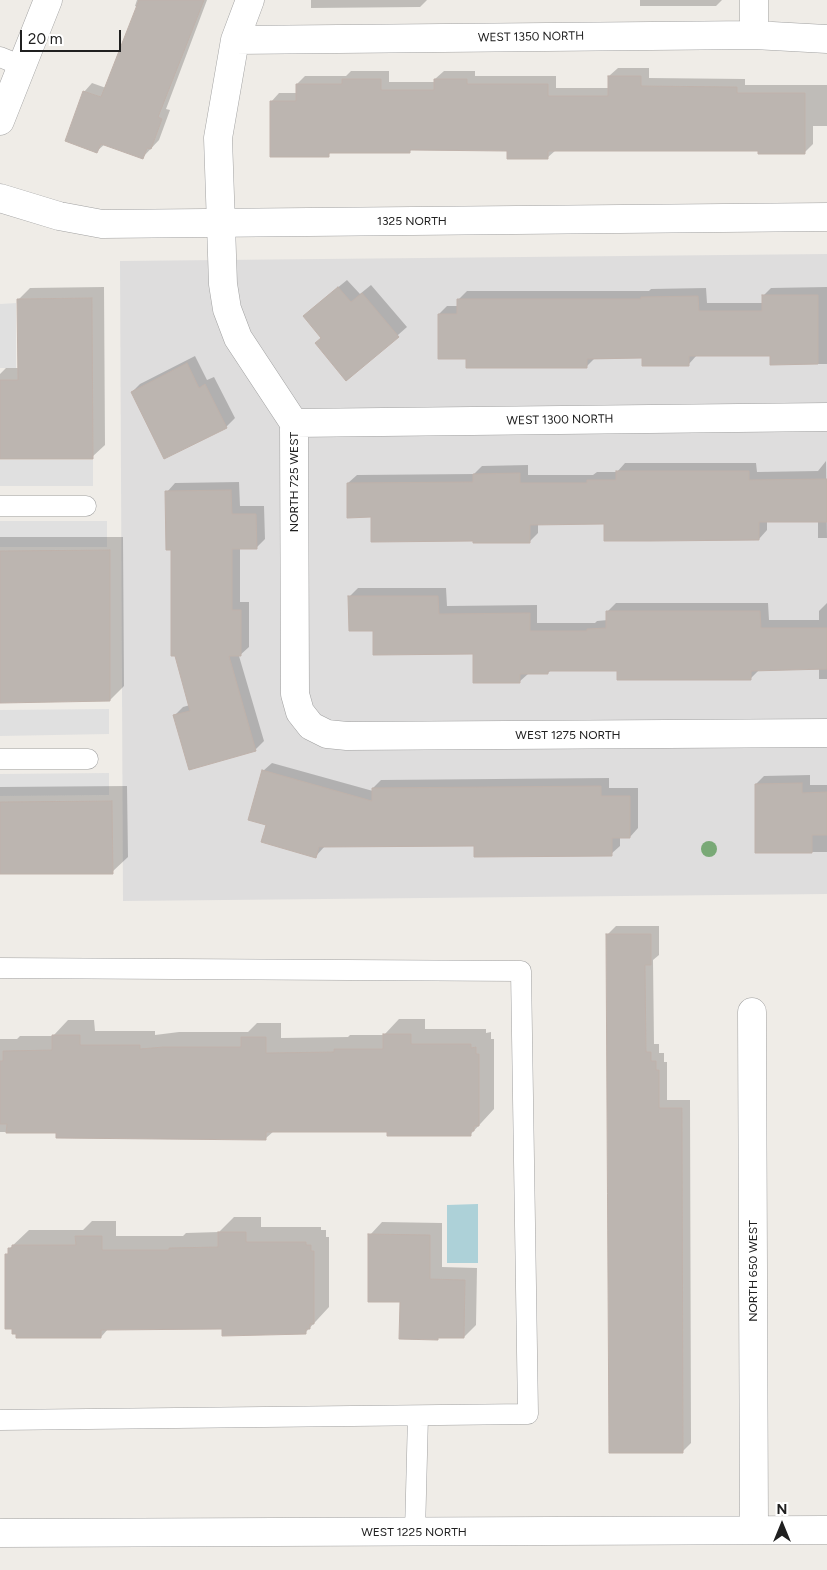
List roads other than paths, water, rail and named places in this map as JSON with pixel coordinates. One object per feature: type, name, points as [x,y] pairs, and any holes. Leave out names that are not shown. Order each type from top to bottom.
[{"type":"street","points":[[0,121],[11,61],[48,0]]},
{"type":"street","name":"NORTH 725 WEST","points":[[250,0],[235,40],[218,138],[223,284],[227,309],[238,338],[294,422],[295,694],[300,712],[312,726]]},
{"type":"street","points":[[754,0],[754,35]]},
{"type":"street","name":"WEST 1350 NORTH","points":[[235,40],[754,35],[827,39]]},
{"type":"street","name":"1325 NORTH","points":[[0,198],[59,216],[102,224],[827,217]]},
{"type":"street","name":"WEST 1300 NORTH","points":[[294,422],[827,417]]},
{"type":"street","name":"WEST 1275 NORTH","points":[[312,726],[327,734],[347,736],[827,733]]},
{"type":"street","name":"NORTH 650 WEST","points":[[752,1012],[754,1530]]},
{"type":"street","name":"WEST 1225 NORTH","points":[[0,1533],[827,1530]]},
{"type":"lane","points":[[0,506],[86,506]]},
{"type":"lane","points":[[0,759],[88,758]]},
{"type":"lane","points":[[0,968],[521,971],[528,1414],[0,1420]]},
{"type":"lane","points":[[415,1532],[418,1416]]},
{"type":"water","points":[[478,1204],[478,1263],[447,1263],[447,1205]]}]
